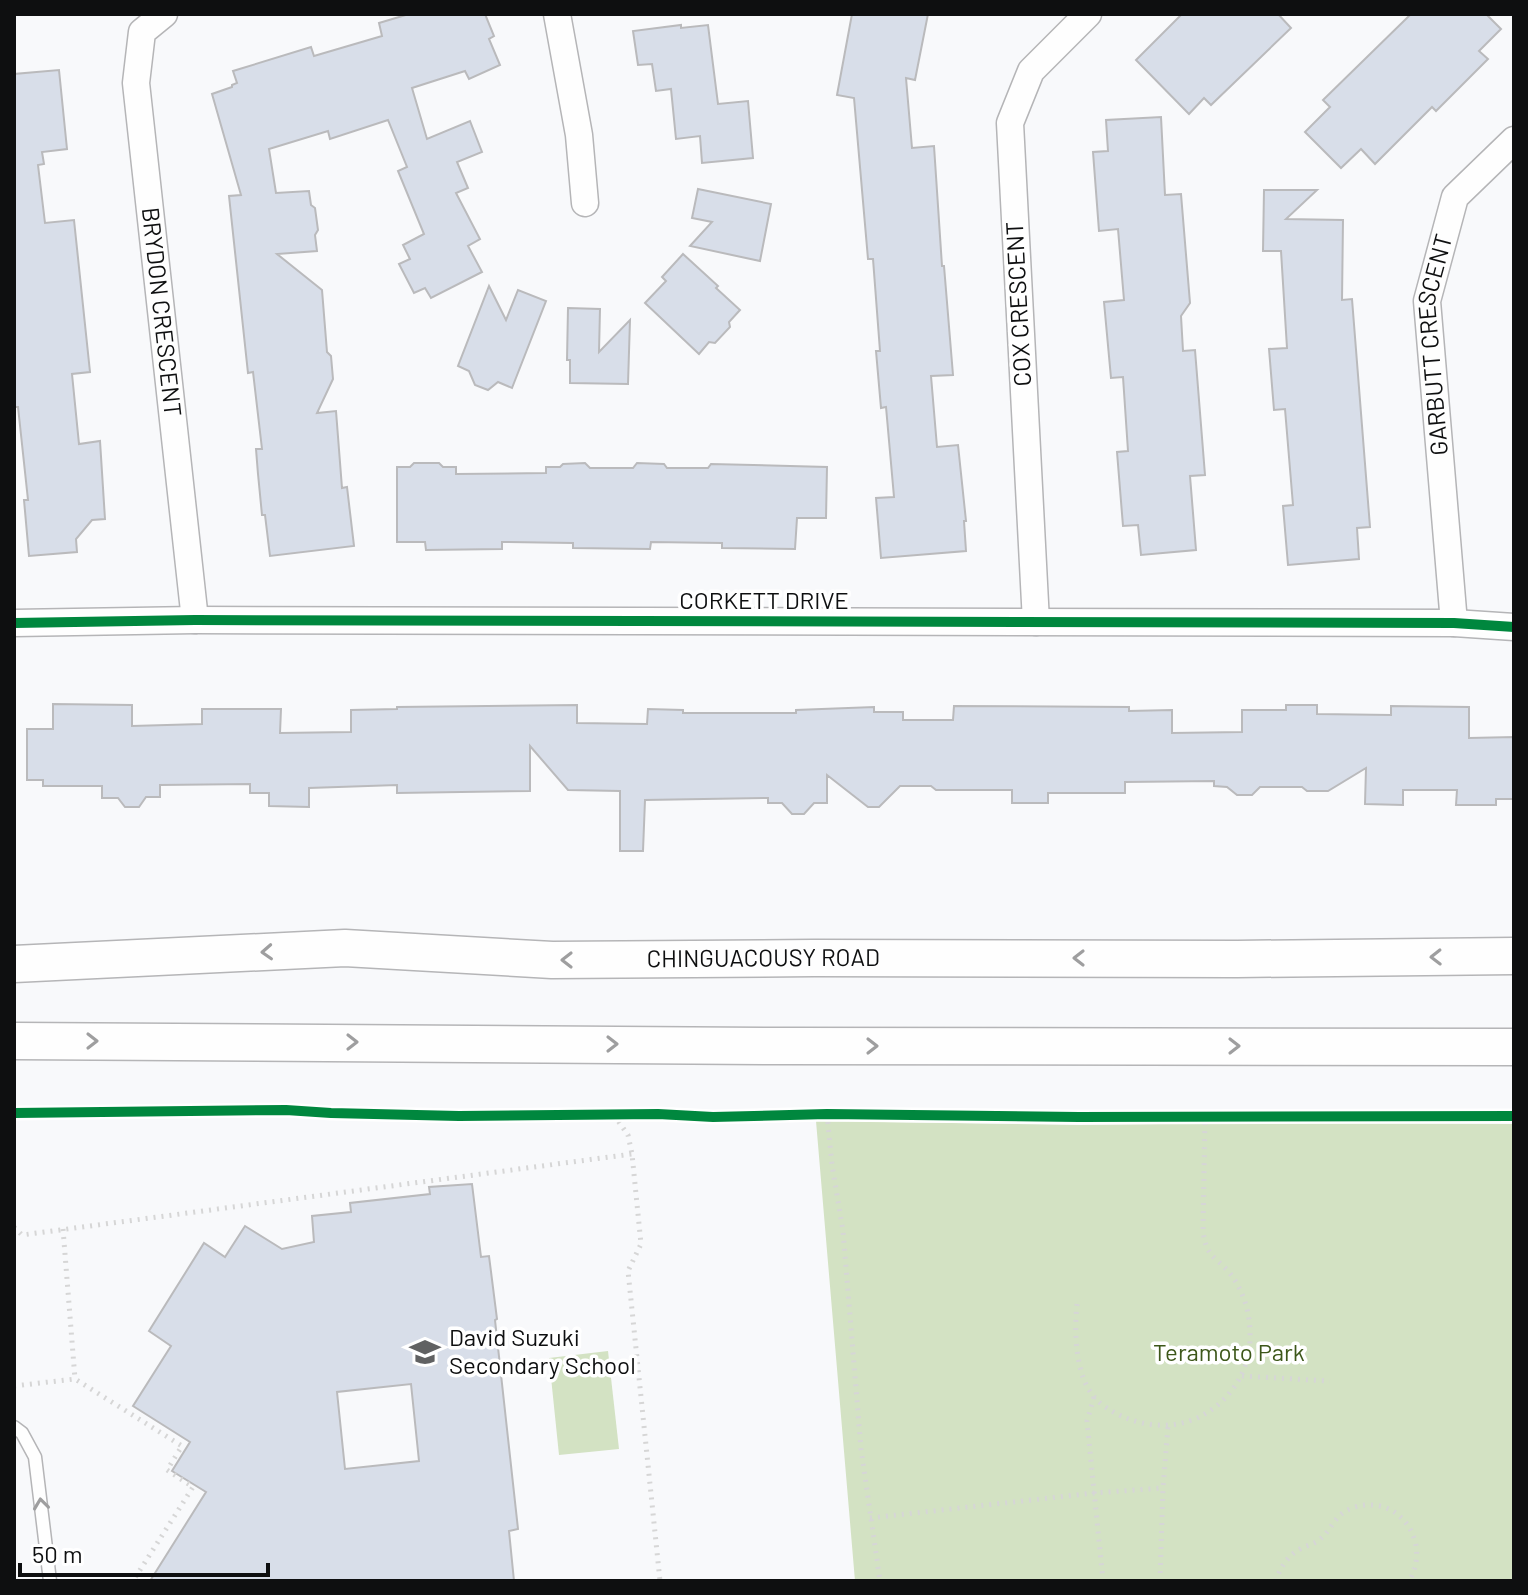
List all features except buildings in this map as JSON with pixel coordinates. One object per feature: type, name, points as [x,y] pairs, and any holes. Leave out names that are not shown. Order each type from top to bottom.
[{"type":"main road","name":"CHINGUACOUSY ROAD","points":[[14,964],[345,948],[552,960],[1514,956]]},
{"type":"main road","points":[[14,1041],[1514,1047]]},
{"type":"street","name":"BRYDON CRESCENT","points":[[164,14],[142,32],[136,83],[195,620]]},
{"type":"street","points":[[557,14],[579,135],[585,203]]},
{"type":"street","name":"COX CRESCENT","points":[[1036,622],[1010,123],[1031,71],[1088,14]]},
{"type":"street","name":"GARBUTT CRESCENT","points":[[1454,623],[1427,301],[1455,197],[1514,140]]},
{"type":"street","name":"CORKETT DRIVE","points":[[14,623],[195,620],[1454,623],[1514,627]]},
{"type":"lane","points":[[14,1427],[22,1433],[35,1457],[50,1581]]},
{"type":"path","points":[[827,1114],[843,1231],[854,1381],[880,1581]]},
{"type":"path","points":[[812,1115],[843,1114]]},
{"type":"path","points":[[599,1115],[629,1115]]},
{"type":"path","points":[[614,1115],[628,1135],[632,1154],[641,1244],[628,1271],[660,1581]]},
{"type":"path","points":[[1077,1304],[1076,1343],[1085,1380],[1094,1397],[1120,1416],[1168,1426],[1183,1423],[1211,1410],[1242,1376],[1250,1344],[1248,1311],[1235,1281],[1209,1252],[1204,1238],[1210,1117],[1193,1117]]},
{"type":"path","points":[[14,1227],[22,1235],[632,1154]]},
{"type":"path","points":[[63,1229],[75,1379]]},
{"type":"path","points":[[1242,1376],[1330,1381]]},
{"type":"path","points":[[14,1386],[75,1379],[182,1446],[167,1470],[193,1487],[133,1581]]},
{"type":"path","points":[[1094,1397],[1087,1421],[1103,1581]]},
{"type":"path","points":[[1160,1581],[1168,1426]]},
{"type":"path","points":[[870,1518],[1163,1488]]},
{"type":"path","points":[[1276,1581],[1290,1556],[1319,1540],[1340,1515],[1354,1507],[1379,1506],[1401,1518],[1415,1538],[1417,1563],[1409,1581]]},
{"type":"green space","name":"Teramoto Park","points":[[816,1121],[1079,1125],[1514,1124],[1514,1581],[855,1581]]},
{"type":"green space","points":[[608,1351],[619,1449],[559,1455],[549,1358]]},
{"type":"cycle path","points":[[14,623],[195,620],[1454,623],[1514,627]]},
{"type":"cycle path","points":[[14,1113],[286,1110],[459,1116],[1514,1116]]},
{"type":"place","name":"David Suzuki Secondary School","points":[[425,1352]]}]
